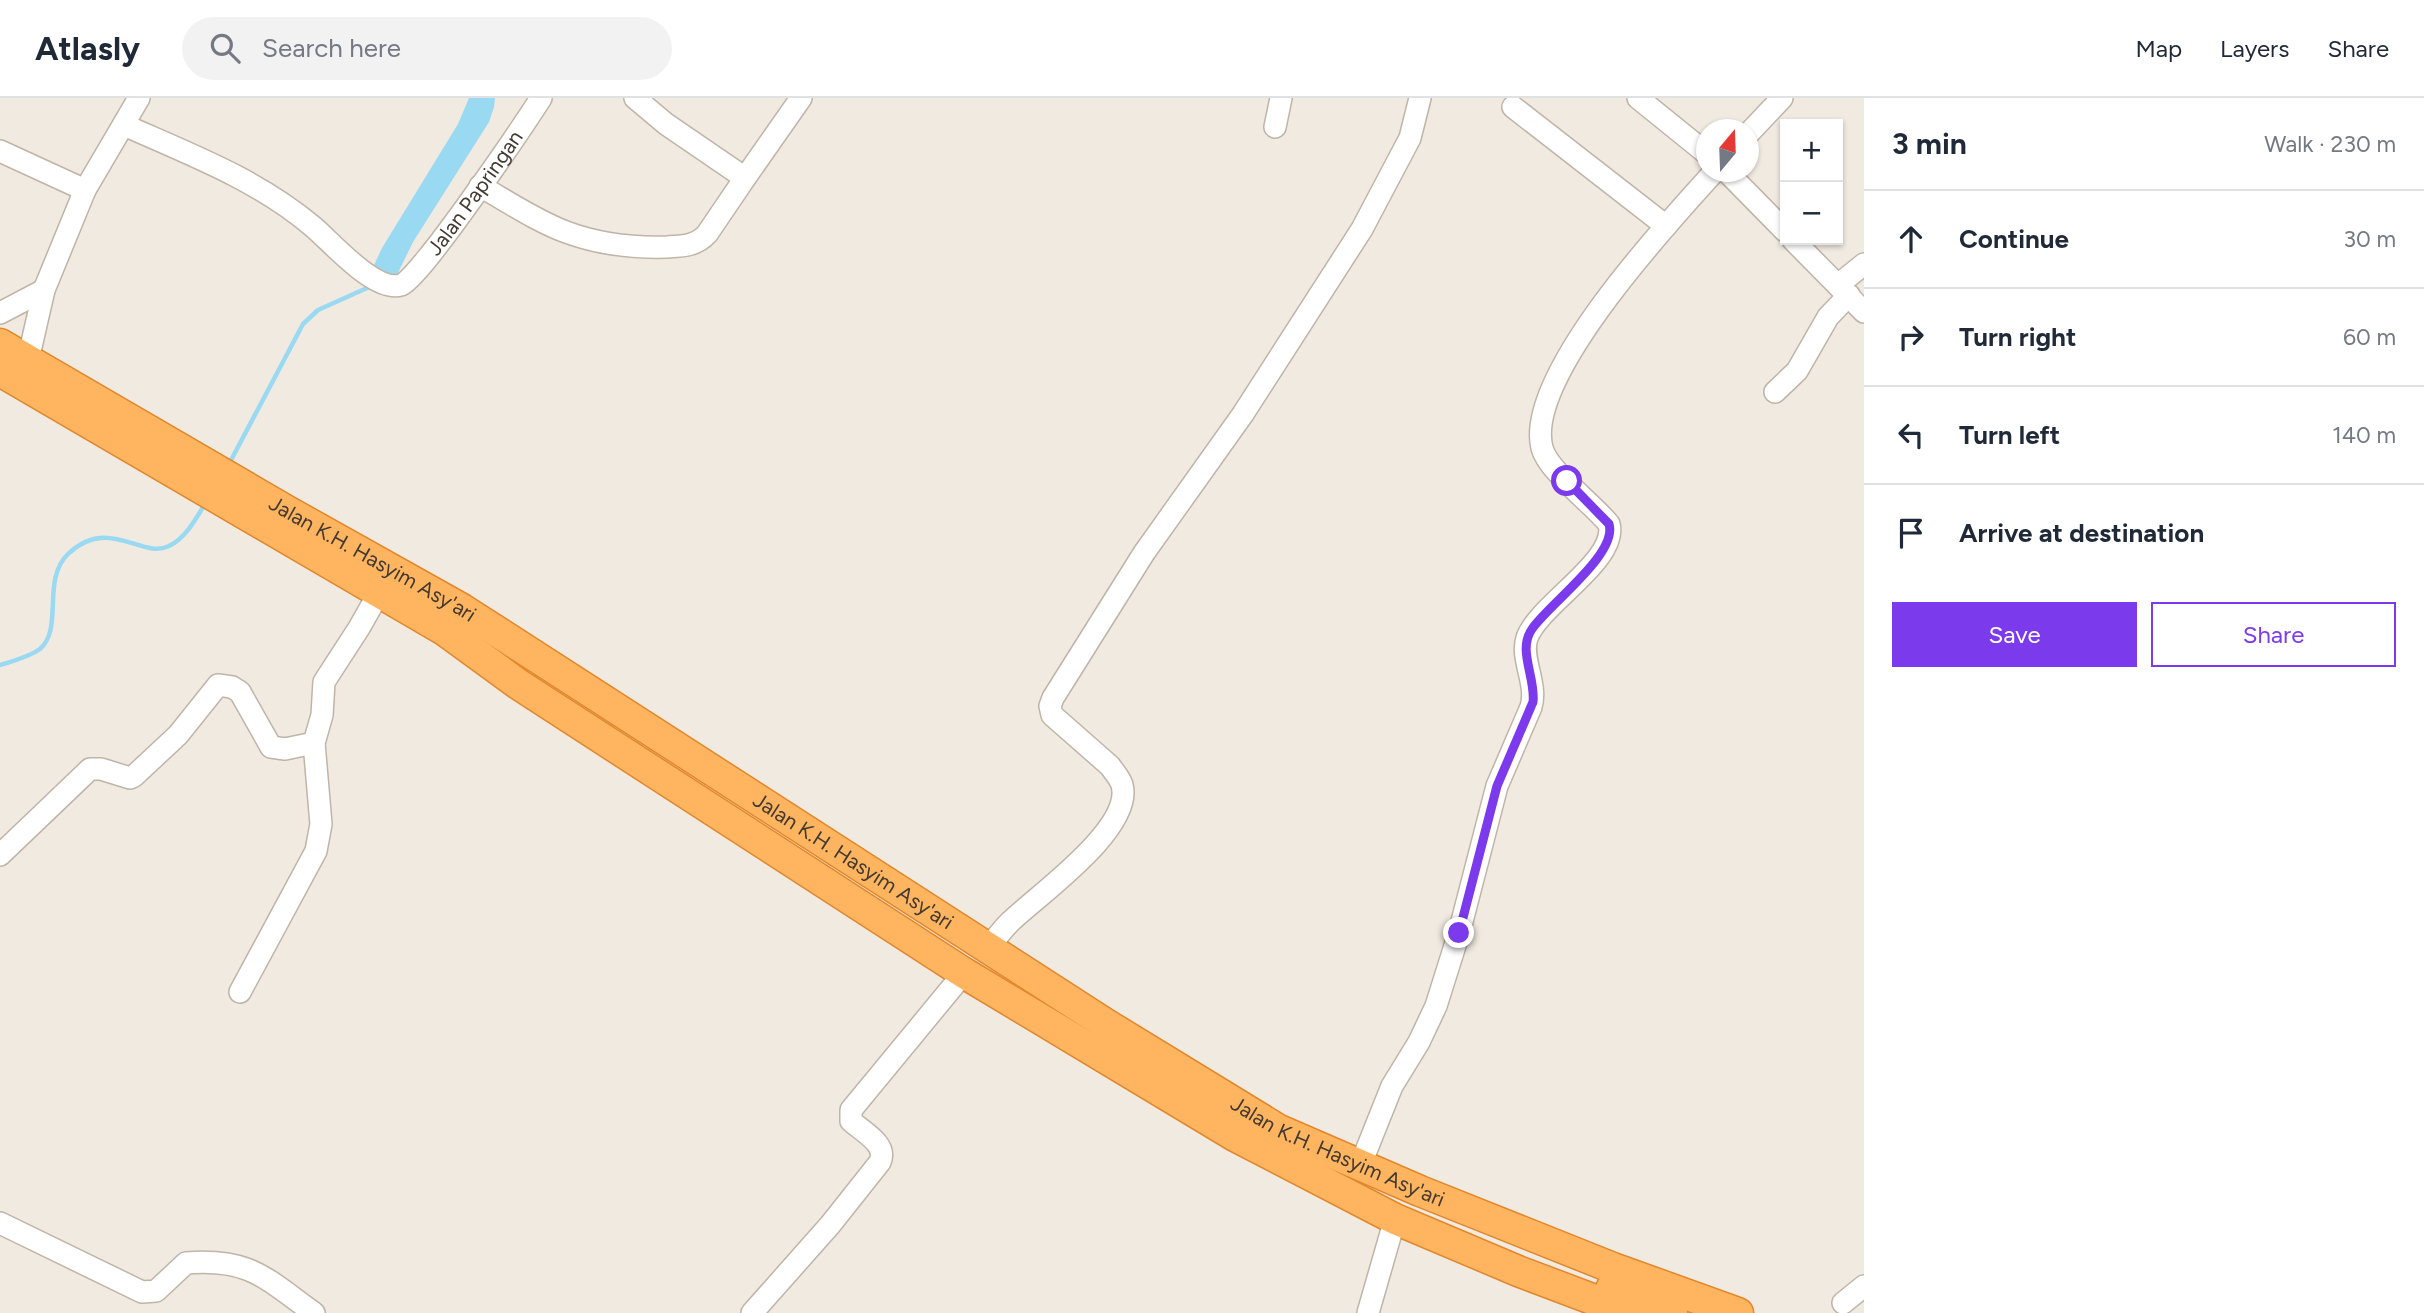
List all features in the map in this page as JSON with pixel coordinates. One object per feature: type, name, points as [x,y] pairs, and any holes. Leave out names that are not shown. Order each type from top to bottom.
[{"type":"highway","name":"Jalan K.H. Hasyim Asy'ari","points":[[0,344],[16,375],[281,522],[462,609],[1109,1026],[1279,1130],[1420,1191],[1613,1268],[1738,1313]]},
{"type":"highway","name":"Jalan K.H. Hasyim Asy'ari","points":[[281,522],[380,591],[444,630],[519,684],[964,973],[1235,1136],[1395,1219],[1546,1282],[1629,1313]]},
{"type":"highway","points":[[732,782],[738,797],[747,807],[863,885],[866,890],[860,898],[841,893]]},
{"type":"highway","points":[[905,893],[886,889],[881,898],[886,905],[1024,992],[1034,1002],[1041,1019]]},
{"type":"highway","points":[[1420,1191],[1429,1205],[1439,1212],[1572,1272],[1568,1281],[1546,1282]]},
{"type":"highway","points":[[1613,1268],[1594,1266],[1589,1268],[1587,1273],[1591,1281],[1672,1313]]},
{"type":"street","points":[[16,375],[44,289],[85,190],[139,98]]},
{"type":"street","name":"Jalan Papringan","points":[[124,125],[210,163],[263,191],[313,226],[358,268],[382,282],[403,285],[445,235],[541,98]]},
{"type":"street","points":[[635,98],[666,124],[745,178]]},
{"type":"street","points":[[480,186],[564,231],[595,241],[645,248],[689,245],[699,242],[707,234],[801,98]]},
{"type":"street","points":[[1275,127],[1281,98]]},
{"type":"street","points":[[989,947],[1009,923],[1089,852],[1112,823],[1119,808],[1122,785],[1110,766],[1052,715],[1053,698],[1144,553],[1242,414],[1362,229],[1410,138],[1420,98]]},
{"type":"street","points":[[1638,98],[1696,145]]},
{"type":"street","points":[[1759,122],[1782,98]]},
{"type":"street","points":[[1513,107],[1666,226]]},
{"type":"street","points":[[0,151],[85,190]]},
{"type":"street","points":[[1360,1166],[1392,1086],[1419,1042],[1439,996],[1459,933],[1497,786],[1531,707],[1534,693],[1525,647],[1527,638],[1543,615],[1587,570],[1610,536],[1609,524],[1544,453],[1541,435],[1547,404],[1574,345],[1621,280],[1705,182]]},
{"type":"street","points":[[1737,182],[1780,226]]},
{"type":"street","points":[[1798,245],[1864,312]]},
{"type":"street","points":[[1775,392],[1797,371],[1844,290],[1864,264]]},
{"type":"street","points":[[0,313],[44,289]]},
{"type":"street","points":[[240,992],[316,851],[321,824],[314,743],[321,715],[324,682],[380,591]]},
{"type":"street","points":[[0,855],[90,769],[101,769],[130,778],[134,776],[178,735],[218,685],[232,687],[240,692],[271,747],[285,749],[314,743]]},
{"type":"street","points":[[752,1313],[830,1225],[880,1162],[883,1154],[881,1147],[851,1121],[851,1110],[964,973]]},
{"type":"street","points":[[1368,1313],[1395,1219]]},
{"type":"street","points":[[0,1223],[142,1292],[156,1291],[186,1263],[229,1263],[257,1272],[314,1313]]},
{"type":"street","points":[[1843,1303],[1864,1286]]},
{"type":"water","points":[[469,98],[495,98],[489,122],[413,242],[396,277],[383,287],[362,291],[382,248],[458,124]]},
{"type":"waterway","points":[[229,464],[303,324],[318,310],[367,288]]},
{"type":"waterway","points":[[0,665],[36,652],[47,640],[51,629],[56,577],[68,554],[83,543],[97,538],[111,538],[148,548],[169,546],[186,533],[206,502]]},
{"type":"route","points":[[1459,933],[1497,786],[1533,702],[1534,693],[1525,647],[1527,638],[1543,615],[1587,570],[1609,541],[1609,524],[1567,481]]}]
